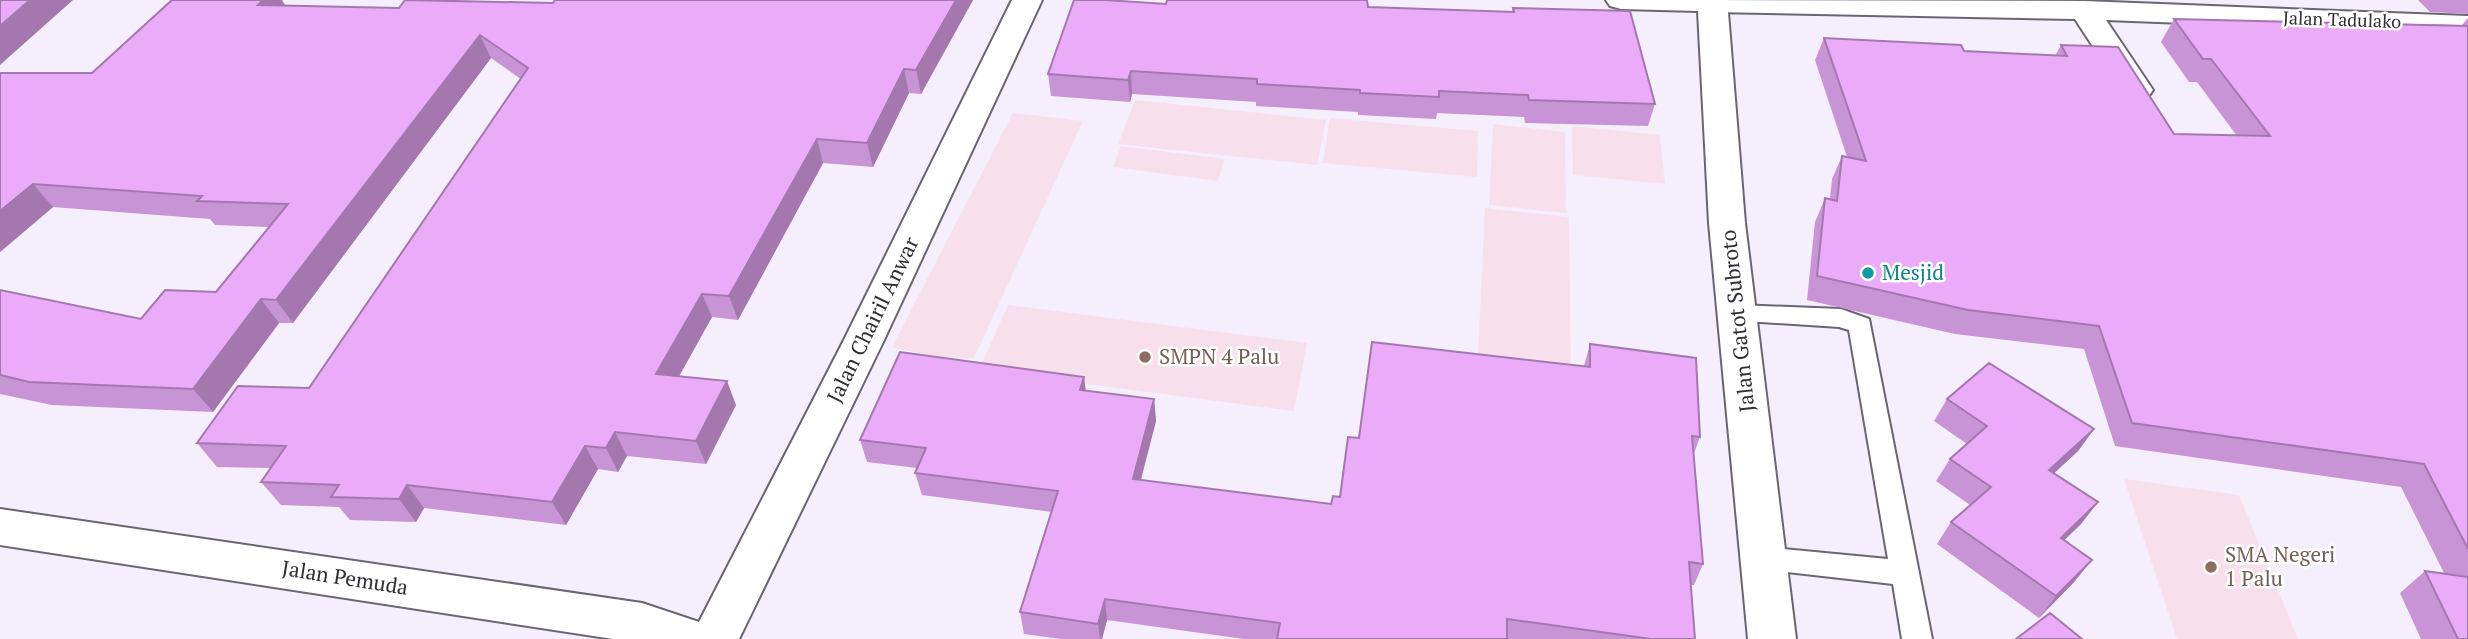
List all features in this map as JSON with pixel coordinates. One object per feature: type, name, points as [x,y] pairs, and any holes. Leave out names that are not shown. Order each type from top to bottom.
[{"type":"street","name":"Jalan Chairil Anwar","points":[[715,639],[1027,0]]},
{"type":"street","name":"Jalan Tadulako","points":[[1621,0],[2084,10],[2468,26]]},
{"type":"street","points":[[2404,0],[2424,23]]},
{"type":"street","name":"Jalan Gatot Subroto","points":[[1712,1],[1720,148],[1772,639]]},
{"type":"street","points":[[2084,10],[2155,117]]},
{"type":"street","name":"Jalan Pemuda","points":[[0,527],[622,631],[688,639]]},
{"type":"lane","points":[[1738,314],[1841,318],[1860,325],[1917,639]]},
{"type":"lane","points":[[1762,559],[1903,573]]},
{"type":"shaded area","points":[[1135,100],[1326,120],[1317,165],[1118,144]]},
{"type":"shaded area","points":[[1013,113],[1083,121],[974,358],[932,357],[892,347]]},
{"type":"shaded area","points":[[1330,118],[1478,131],[1477,177],[1323,163]]},
{"type":"shaded area","points":[[1493,124],[1565,132],[1566,213],[1489,205]]},
{"type":"shaded area","points":[[1572,126],[1660,135],[1665,184],[1573,175]]},
{"type":"shaded area","points":[[1121,146],[1225,159],[1218,181],[1113,167]]},
{"type":"shaded area","points":[[1485,208],[1569,217],[1571,386],[1477,375]]},
{"type":"shaded area","name":"SMPN 4 Palu","points":[[1008,305],[1307,343],[1294,411],[979,370]]},
{"type":"shaded area","name":"SMA Negeri 1 Palu","points":[[2124,479],[2239,495],[2298,639],[2177,639]]},
{"type":"building","points":[[0,0],[30,0],[0,26]]},
{"type":"building","points":[[172,0],[263,0],[258,5],[399,8],[405,0],[553,3],[555,0],[956,0],[916,70],[904,69],[867,143],[817,139],[729,296],[702,294],[656,374],[727,381],[696,441],[615,432],[606,448],[585,446],[552,502],[407,485],[399,499],[331,497],[339,485],[261,482],[286,446],[197,443],[238,386],[309,388],[528,68],[480,35],[276,300],[261,299],[193,389],[29,382],[0,375],[0,290],[141,319],[165,290],[216,292],[288,204],[197,201],[202,196],[33,184],[0,211],[0,73],[92,73]]},
{"type":"building","points":[[1074,0],[1166,4],[1167,0],[1367,0],[1368,7],[1514,12],[1513,8],[1630,11],[1655,104],[1529,100],[1528,95],[1439,91],[1439,97],[1360,93],[1360,90],[1257,84],[1257,79],[1131,71],[1128,80],[1048,74]]},
{"type":"building","points":[[2174,19],[2468,26],[2468,549],[2424,464],[2132,423],[2099,326],[1968,310],[1817,276],[1825,198],[1837,201],[1842,156],[1866,161],[1824,38],[1961,45],[1964,51],[2067,56],[2061,45],[2118,47],[2174,134],[2270,136],[2211,59],[2203,59]]},
{"type":"building","points":[[1372,342],[1590,367],[1590,344],[1696,358],[1700,437],[1692,436],[1703,564],[1689,562],[1695,639],[1651,639],[1507,619],[1507,639],[1277,639],[1280,623],[1105,599],[1098,624],[1020,612],[1058,491],[915,473],[926,448],[860,440],[900,352],[1084,377],[1080,390],[1154,399],[1133,479],[1331,504],[1333,496],[1340,497],[1348,437],[1359,438]]},
{"type":"building","points":[[1989,363],[2094,429],[2049,470],[2098,502],[2061,538],[2092,560],[2056,596],[1951,522],[1991,487],[1950,459],[1987,426],[1947,399]]},
{"type":"building","points":[[2425,571],[2468,577],[2468,639],[2458,639]]},
{"type":"building","points":[[2050,613],[2082,639],[2016,639]]},
{"type":"place","name":"Mesjid","points":[[1868,273]]},
{"type":"place","name":"SMPN 4 Palu","points":[[1145,357]]},
{"type":"place","name":"SMA Negeri 1 Palu","points":[[2211,567]]}]
